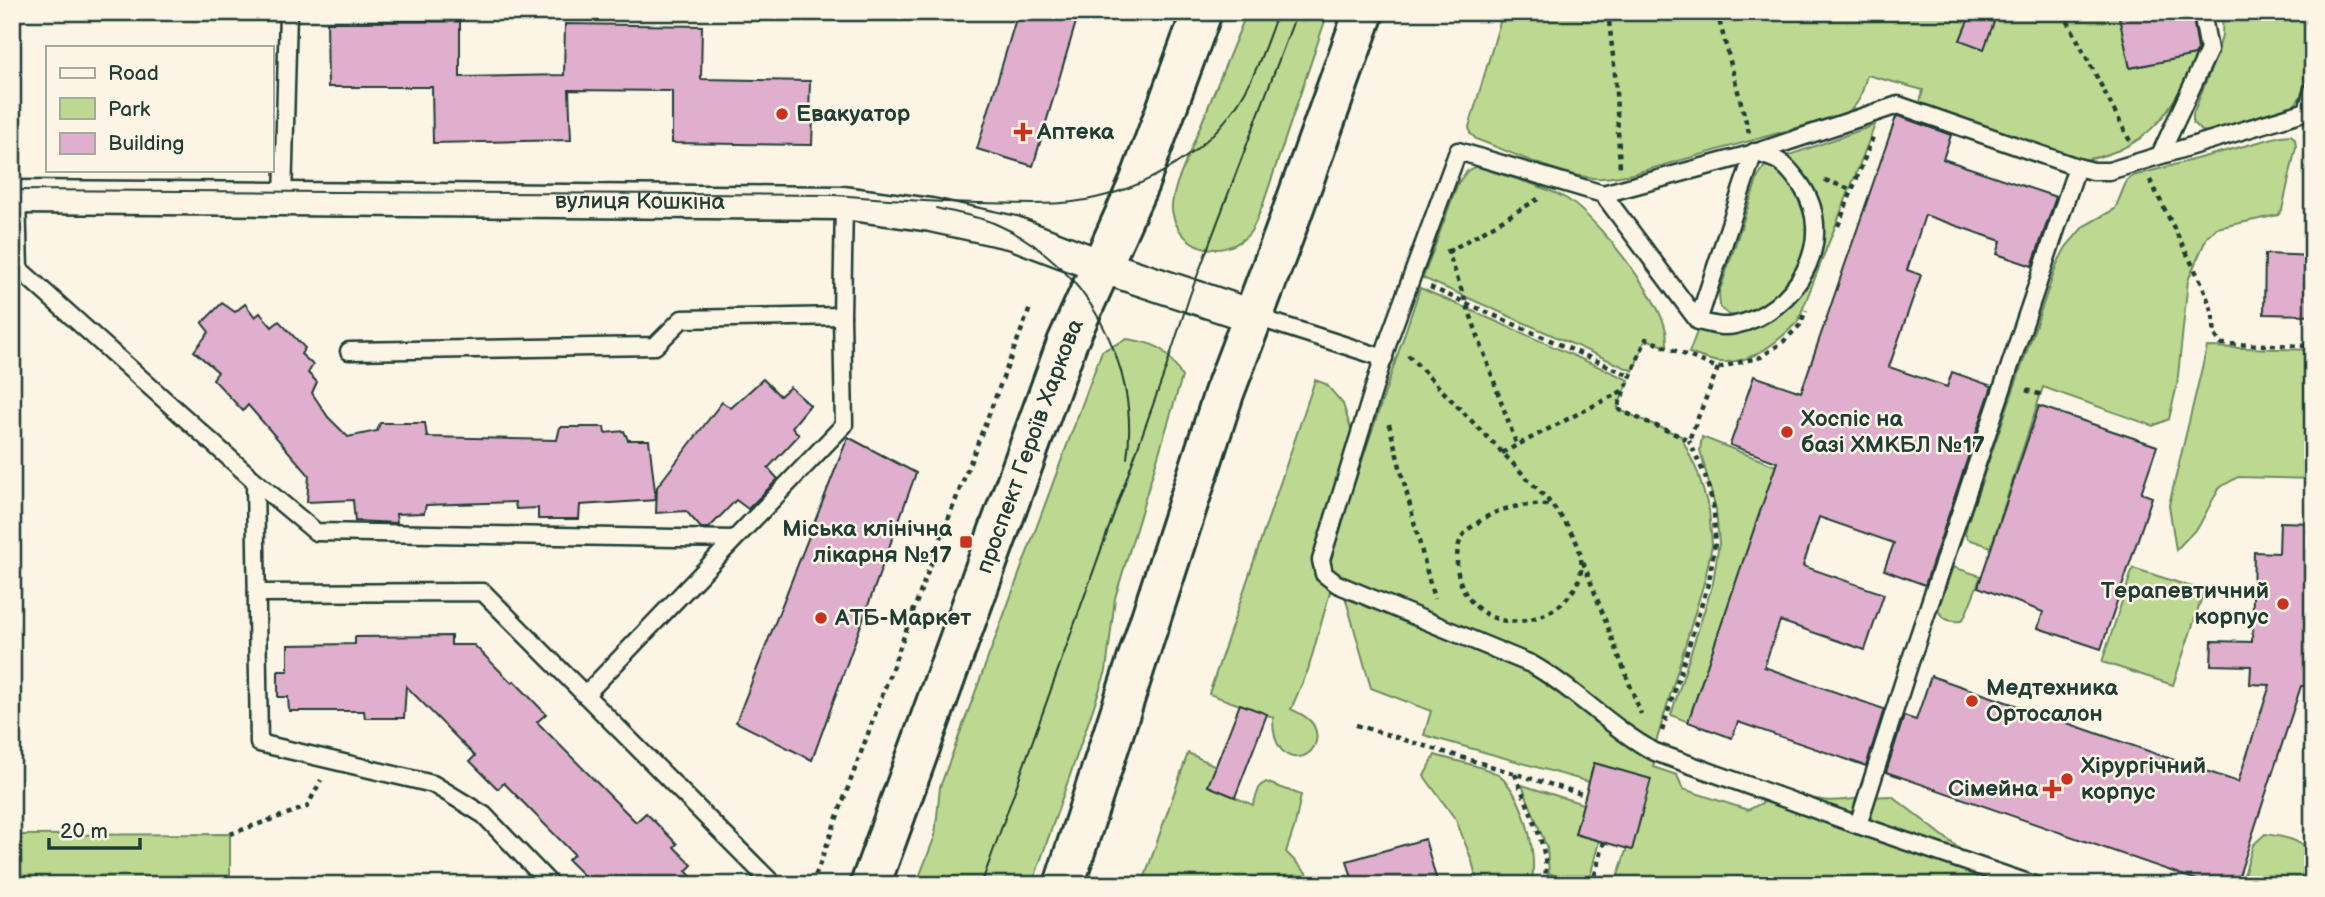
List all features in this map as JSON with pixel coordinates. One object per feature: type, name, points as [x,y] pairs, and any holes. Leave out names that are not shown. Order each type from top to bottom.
[{"type":"main road","name":"проспект Героїв Харкова","points":[[870,885],[1067,343],[1139,183],[1202,12]]},
{"type":"main road","points":[[1064,885],[1224,393],[1364,12]]},
{"type":"street","name":"вулиця Кошкіна","points":[[15,197],[845,203],[980,224],[1014,233],[1101,266],[1252,316]]},
{"type":"lane","points":[[282,200],[288,12]]},
{"type":"lane","points":[[2160,155],[2210,50],[2202,12]]},
{"type":"lane","points":[[2034,885],[1655,752],[1608,722],[1552,676],[1531,664],[1337,584],[1324,574],[1321,560],[1390,337],[1458,151],[1603,194],[1754,152],[1898,105],[2077,167],[2109,171],[2310,111],[2313,90]]},
{"type":"lane","points":[[1698,321],[1754,152]]},
{"type":"lane","points":[[1603,194],[1698,321],[1717,326],[1733,326],[1755,319],[1780,305],[1798,285],[1811,258],[1816,231],[1809,197],[1793,174],[1779,161],[1754,152]]},
{"type":"lane","points":[[1858,825],[1909,665],[2077,167]]},
{"type":"lane","points":[[15,197],[19,269],[255,481],[316,532],[734,539]]},
{"type":"lane","points":[[585,695],[844,425],[842,316],[845,203]]},
{"type":"lane","points":[[349,351],[655,346],[682,319],[842,316]]},
{"type":"lane","points":[[1252,316],[1384,358]]},
{"type":"lane","points":[[255,481],[259,743],[433,784],[484,815],[551,885]]},
{"type":"lane","points":[[257,593],[483,592],[774,885]]},
{"type":"lane","points":[[2310,885],[2313,874]]},
{"type":"path","points":[[1608,12],[1615,74],[1621,189]]},
{"type":"path","points":[[1717,12],[1754,152]]},
{"type":"path","points":[[2063,12],[2203,286],[2213,315],[2215,335],[2221,344],[2313,346]]},
{"type":"path","points":[[1448,252],[1566,182]]},
{"type":"path","points":[[1435,214],[1517,446]]},
{"type":"path","points":[[1411,279],[1631,376]]},
{"type":"path","points":[[812,885],[932,561],[1030,308]]},
{"type":"path","points":[[1390,337],[1570,528],[1655,752]]},
{"type":"path","points":[[1655,752],[1709,581],[1716,542],[1714,509],[1706,478],[1689,439],[1617,410],[1646,339],[1686,355]]},
{"type":"path","points":[[1689,439],[1718,368]]},
{"type":"path","points":[[1377,380],[1442,627]]},
{"type":"path","points":[[1502,453],[1626,389]]},
{"type":"path","points":[[1551,505],[1514,505],[1490,513],[1464,534],[1457,552],[1458,574],[1467,596],[1479,610],[1497,620],[1517,622],[1542,617],[1560,606],[1574,589],[1583,562]]},
{"type":"path","points":[[1356,725],[1586,795]]},
{"type":"path","points":[[230,834],[307,807],[331,760]]},
{"type":"path","points":[[1514,773],[1544,850],[1547,876],[1543,885]]},
{"type":"path","points":[[1591,885],[1604,842]]},
{"type":"path","points":[[1547,876],[1570,885]]},
{"type":"green space","points":[[1247,12],[1328,12],[1254,226],[1247,236],[1236,244],[1212,249],[1201,247],[1182,233],[1176,223],[1172,204],[1177,183]]},
{"type":"green space","points":[[1503,12],[2118,12],[2130,68],[2202,53],[2159,122],[2135,142],[2104,156],[2077,160],[1919,106],[1923,90],[1867,75],[1858,101],[1846,114],[1632,174],[1593,178],[1533,162],[1476,139],[1470,133],[1469,127]]},
{"type":"green space","points":[[2223,12],[2313,12],[2310,64],[2303,90],[2291,109],[2209,132],[2202,131],[2193,123],[2193,114],[2217,54],[2222,35]]},
{"type":"green space","points":[[1875,125],[1798,321],[1773,344],[1743,359],[1717,362],[1689,353],[1698,329],[1713,332],[1775,311],[1819,229],[1781,158]]},
{"type":"green space","points":[[2291,135],[2295,139],[2296,147],[2282,210],[2278,215],[2217,228],[2207,237],[2188,280],[2177,385],[2169,419],[2153,426],[2043,387],[1991,547],[1968,539],[1965,534],[1967,524],[2057,264],[2066,247],[2084,226],[2115,209],[2127,180],[2133,176]]},
{"type":"green space","points":[[1770,164],[1786,178],[1800,204],[1806,225],[1806,247],[1795,273],[1775,296],[1758,307],[1731,315],[1720,307],[1719,293],[1758,177],[1764,167]]},
{"type":"green space","points":[[1474,167],[1548,190],[1580,209],[1610,240],[1640,279],[1661,316],[1667,347],[1646,339],[1633,371],[1423,278],[1458,183],[1467,171]]},
{"type":"green space","points":[[1420,288],[1629,380],[1617,409],[1681,436],[1698,473],[1709,510],[1712,545],[1705,579],[1654,749],[1656,754],[1653,767],[1677,775],[1683,789],[1748,810],[1788,790],[1829,801],[1892,796],[1966,854],[1980,885],[1615,885],[1649,779],[1595,763],[1589,782],[1424,735],[1431,711],[1371,688],[1340,579],[1330,569],[1328,562]]},
{"type":"green space","points":[[1127,339],[1160,349],[1182,377],[1115,598],[1106,671],[1032,885],[916,885],[935,836],[940,787],[1102,351]]},
{"type":"green space","points":[[2207,347],[2313,350],[2313,479],[2238,477],[2219,488],[2199,526],[2176,550],[2169,505]]},
{"type":"green space","points":[[1315,380],[1326,384],[1343,404],[1354,439],[1319,559],[1332,585],[1308,670],[1291,709],[1312,723],[1317,737],[1314,747],[1299,757],[1289,756],[1281,749],[1275,737],[1273,717],[1209,694]]},
{"type":"green space","points":[[1702,437],[1776,466],[1688,722],[1671,715],[1713,583],[1719,543],[1716,510],[1700,450]]},
{"type":"green space","points":[[1953,567],[1981,576],[1961,621],[1947,619],[1938,610]]},
{"type":"green space","points":[[2133,568],[2204,591],[2173,685],[2102,662]]},
{"type":"green space","points":[[1188,753],[1216,766],[1208,786],[1253,805],[1260,786],[1266,782],[1301,795],[1286,852],[1318,885],[1142,885]]},
{"type":"green space","points":[[1435,755],[1493,772],[1513,791],[1530,840],[1533,857],[1531,885],[1478,885],[1456,820],[1424,776]]},
{"type":"green space","points":[[1522,785],[1583,804],[1575,834],[1599,841],[1588,885],[1579,885],[1549,873],[1547,848]]},
{"type":"green space","points":[[230,834],[230,885],[19,885],[20,835]]},
{"type":"green space","points":[[2265,834],[2291,840],[2313,854],[2313,885],[2241,885],[2253,845]]},
{"type":"building","points":[[1018,12],[1079,12],[1033,166],[977,149]]},
{"type":"building","points":[[2118,12],[2192,12],[2198,49],[2195,55],[2130,68]]},
{"type":"building","points":[[1971,13],[1994,22],[1984,49],[1960,40]]},
{"type":"building","points":[[460,21],[460,77],[564,75],[565,24],[702,26],[701,79],[810,81],[812,145],[672,143],[672,91],[569,90],[571,140],[433,143],[432,87],[328,87],[327,22]]},
{"type":"building","name":"Хоспіс на базі ХМКБЛ №17","points":[[1898,116],[1951,135],[1943,159],[2056,197],[2032,266],[1997,254],[2001,241],[1925,215],[1907,270],[1921,275],[1889,367],[1947,387],[1952,372],[1992,386],[1925,585],[1884,570],[1894,543],[1819,517],[1803,566],[1884,594],[1865,650],[1780,621],[1764,667],[1884,709],[1866,766],[1738,722],[1732,738],[1688,722],[1777,462],[1730,445],[1754,376],[1801,392]]},
{"type":"building","points":[[2265,254],[2313,256],[2313,315],[2264,314]]},
{"type":"building","points":[[222,303],[235,312],[245,304],[255,317],[260,313],[272,327],[279,321],[305,348],[301,354],[313,365],[308,373],[317,382],[312,393],[328,417],[348,437],[377,431],[380,423],[425,423],[427,437],[557,440],[560,427],[604,427],[605,433],[624,431],[628,440],[649,440],[656,500],[580,505],[579,519],[538,519],[538,508],[516,509],[515,502],[426,505],[424,513],[396,514],[397,523],[355,521],[353,500],[307,502],[309,475],[248,405],[243,411],[213,379],[218,372],[194,351],[209,332],[202,323]]},
{"type":"building","points":[[763,379],[780,396],[790,387],[810,405],[792,427],[799,435],[768,468],[778,479],[748,509],[736,500],[709,528],[701,528],[686,511],[656,513],[657,487],[722,402],[731,408]]},
{"type":"building","points":[[2039,406],[2157,446],[2141,493],[2152,497],[2101,649],[2038,628],[2043,612],[1978,587]]},
{"type":"building","name":"АТБ-Маркет","points":[[848,437],[916,473],[812,760],[736,722]]},
{"type":"building","name":"Хірургічний корпус","points":[[2280,522],[2313,523],[2313,686],[2301,686],[2236,885],[2211,885],[1886,772],[1904,716],[1916,720],[1931,676],[2238,782],[2270,685],[2250,684],[2251,666],[2211,665],[2212,641],[2252,642],[2254,552],[2279,553]]},
{"type":"building","points":[[451,636],[451,645],[474,645],[512,683],[514,681],[546,714],[537,722],[636,822],[646,813],[677,844],[674,847],[692,865],[686,871],[699,885],[593,885],[568,860],[574,854],[504,783],[498,789],[470,761],[475,756],[406,686],[404,718],[365,718],[364,711],[289,711],[288,697],[278,697],[278,671],[288,671],[288,645],[355,644],[355,637]]},
{"type":"building","points":[[1240,704],[1267,714],[1235,797],[1208,786]]},
{"type":"building","points":[[1594,763],[1651,779],[1632,850],[1575,834]]},
{"type":"building","points":[[1425,839],[1438,885],[1354,885],[1347,861]]},
{"type":"tram line","points":[[12,190],[835,195],[960,203],[1073,202],[1096,198],[1142,183],[1184,159],[1202,144],[1234,109],[1248,86],[1278,12]]},
{"type":"tram line","points":[[981,885],[1190,295],[1297,12]]},
{"type":"tram line","points":[[936,208],[990,222],[1029,242],[1057,264],[1081,291],[1100,321],[1115,354],[1125,388],[1129,423],[1127,458]]},
{"type":"place","name":"Евакуатор","points":[[782,114]]},
{"type":"place","name":"Аптека","points":[[1023,132]]},
{"type":"place","name":"Хоспіс на базі ХМКБЛ №17","points":[[1787,432]]},
{"type":"place","name":"Міська клінічна лікарня №17","points":[[966,542]]},
{"type":"place","name":"Терапевтичний корпус","points":[[2283,604]]},
{"type":"place","name":"АТБ-Маркет","points":[[821,618]]},
{"type":"place","name":"Медтехника Ортосалон","points":[[1972,701]]},
{"type":"place","name":"Хірургічний корпус","points":[[2067,779]]},
{"type":"place","name":"Сімейна","points":[[2052,789]]}]
